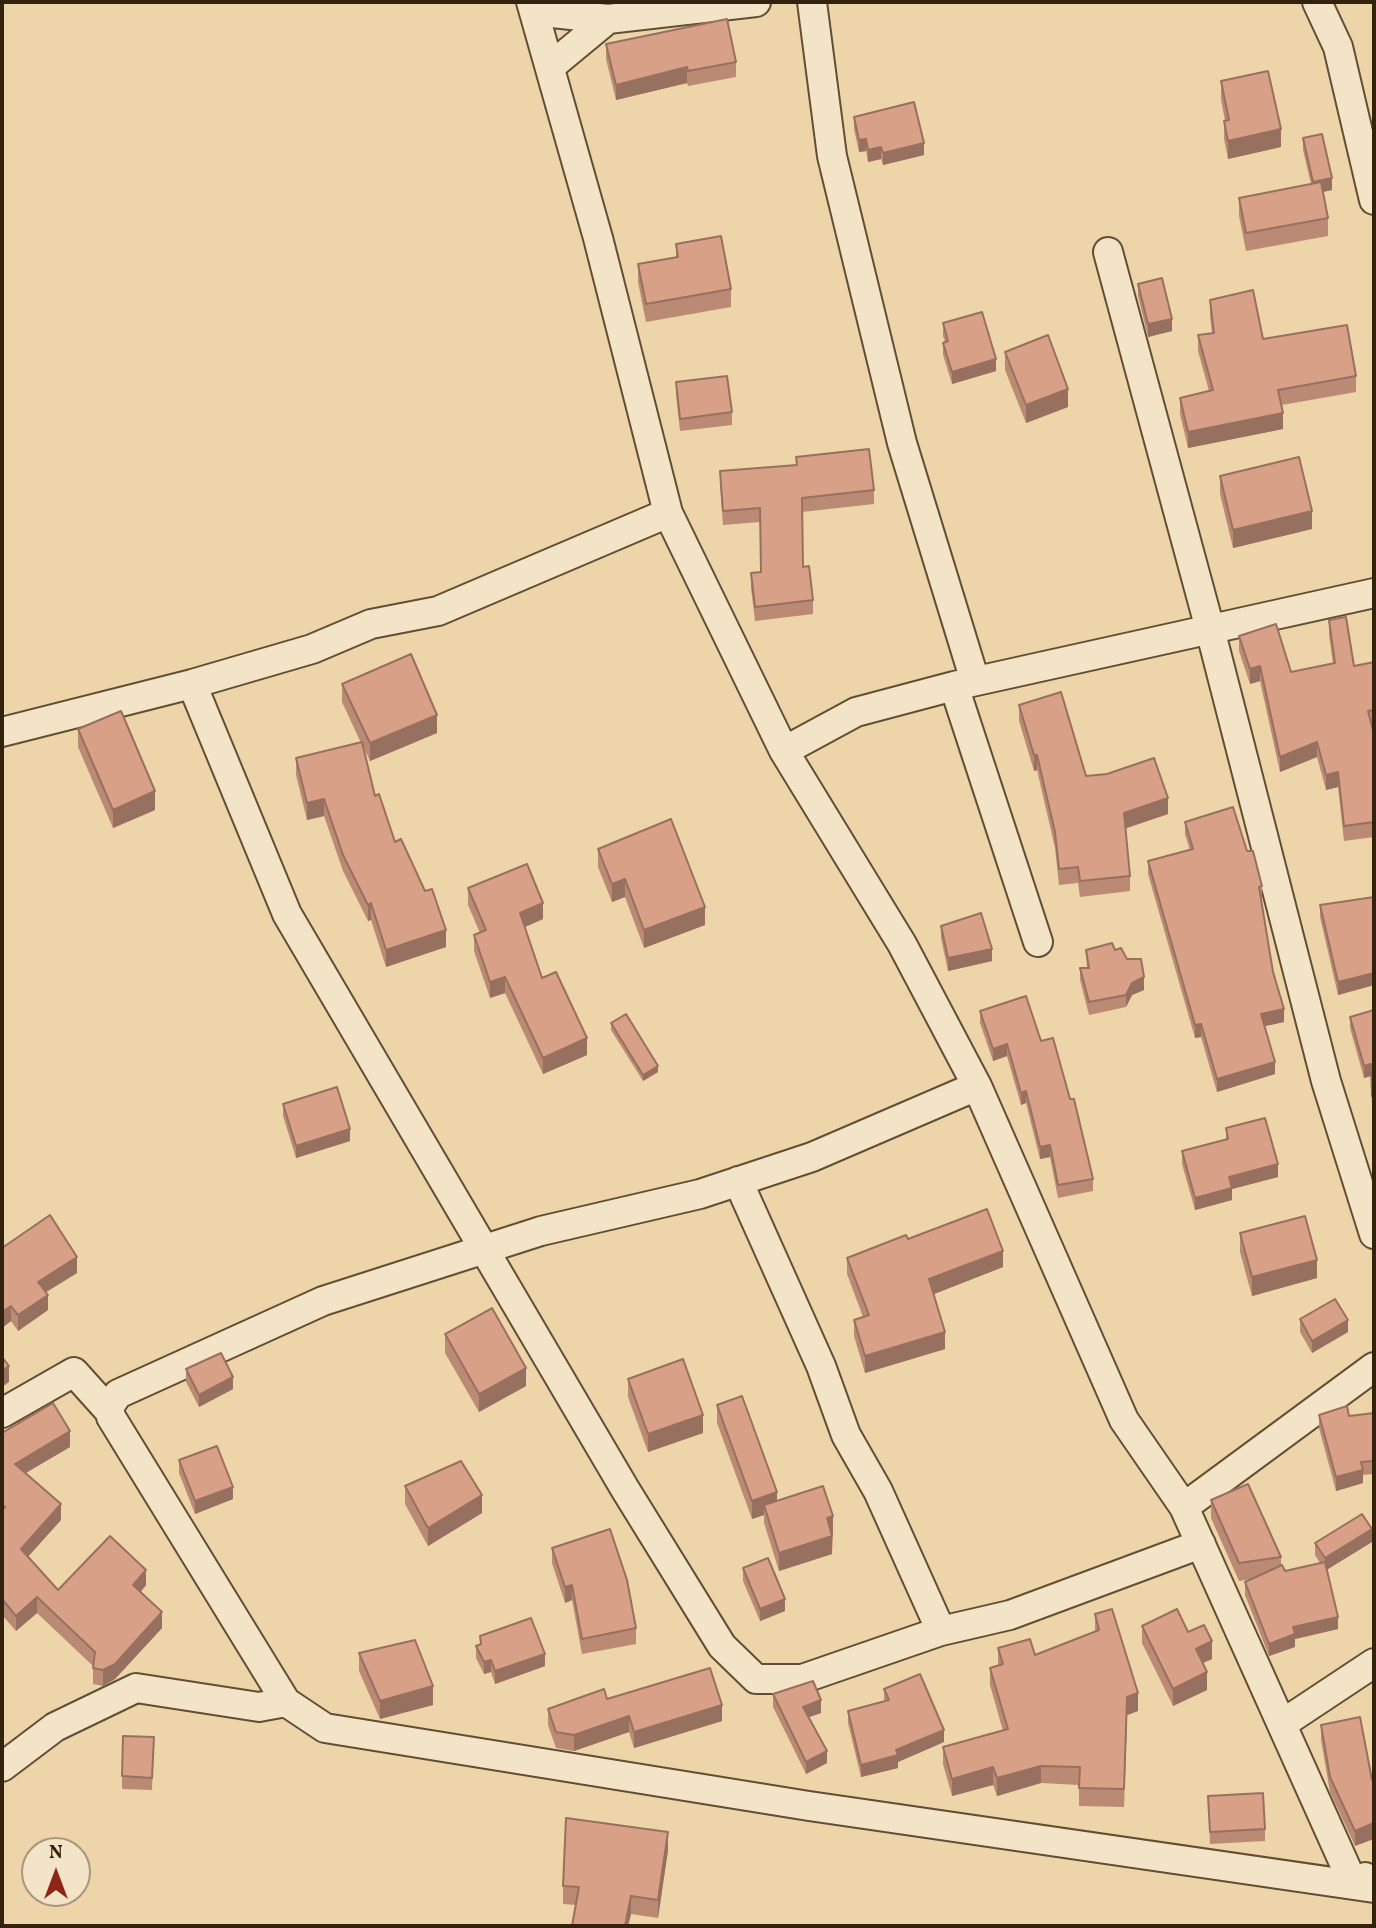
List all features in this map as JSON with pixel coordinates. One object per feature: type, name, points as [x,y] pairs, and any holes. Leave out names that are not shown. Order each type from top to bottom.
[{"type":"street","points":[[756,2],[608,19],[533,6],[598,238],[668,513],[784,751],[902,944],[977,1086],[1125,1420],[1184,1507],[1282,1724],[1367,1881]]},
{"type":"street","points":[[812,2],[832,156],[964,683],[1038,942]]},
{"type":"street","points":[[1317,2],[1338,47],[1374,200]]},
{"type":"street","points":[[550,67],[608,19]]},
{"type":"street","points":[[1108,252],[1210,629],[1326,1082],[1374,1234]]},
{"type":"street","points":[[2,732],[192,684],[312,649],[371,624],[438,611],[668,513]]},
{"type":"street","points":[[784,751],[856,712],[964,683],[1374,593]]},
{"type":"street","points":[[192,684],[287,914],[625,1489],[722,1646],[756,1679],[802,1679],[941,1631],[1010,1615],[1201,1544]]},
{"type":"street","points":[[110,1412],[111,1400],[118,1394],[323,1301],[541,1231],[700,1194],[812,1157],[977,1086]]},
{"type":"street","points":[[738,1181],[821,1366],[846,1435],[878,1491],[941,1631]]},
{"type":"street","points":[[1184,1507],[1374,1367]]},
{"type":"street","points":[[2,1413],[74,1372],[110,1412],[286,1702],[325,1728],[369,1738],[809,1807],[1367,1881]]},
{"type":"street","points":[[1282,1724],[1374,1663]]},
{"type":"street","points":[[2,1767],[55,1727],[136,1688],[259,1707],[286,1702]]},
{"type":"building","points":[[727,19],[736,62],[688,71],[687,67],[616,85],[606,44]]},
{"type":"building","points":[[1268,71],[1281,129],[1228,141],[1224,121],[1229,120],[1221,81]]},
{"type":"building","points":[[914,102],[924,143],[883,153],[881,147],[868,150],[866,139],[859,140],[854,117]]},
{"type":"building","points":[[1322,134],[1332,178],[1313,182],[1303,138]]},
{"type":"building","points":[[1321,182],[1328,218],[1246,233],[1239,198]]},
{"type":"building","points":[[721,236],[731,289],[646,304],[638,264],[678,257],[676,244]]},
{"type":"building","points":[[1162,278],[1172,319],[1148,324],[1138,284]]},
{"type":"building","points":[[1253,290],[1263,339],[1347,325],[1356,376],[1278,390],[1283,413],[1188,432],[1180,398],[1213,390],[1198,335],[1214,333],[1210,300]]},
{"type":"building","points":[[982,312],[996,359],[952,372],[943,343],[948,341],[943,323]]},
{"type":"building","points":[[1048,335],[1068,389],[1026,405],[1005,352]]},
{"type":"building","points":[[727,376],[732,412],[680,419],[676,382]]},
{"type":"building","points":[[869,449],[874,490],[802,498],[803,567],[809,566],[813,600],[755,607],[751,573],[761,572],[760,508],[723,511],[720,471],[797,465],[796,457]]},
{"type":"building","points":[[1299,457],[1312,511],[1233,530],[1220,476]]},
{"type":"building","points":[[1346,617],[1354,666],[1374,662],[1374,710],[1368,711],[1374,734],[1374,822],[1344,826],[1338,772],[1326,775],[1317,742],[1280,757],[1260,666],[1250,669],[1239,636],[1276,624],[1291,672],[1335,663],[1329,620]]},
{"type":"building","points":[[411,654],[437,715],[370,743],[342,684]]},
{"type":"building","points":[[1061,692],[1086,776],[1107,774],[1154,758],[1168,798],[1124,813],[1130,876],[1080,881],[1078,867],[1059,869],[1055,832],[1037,755],[1034,755],[1019,705]]},
{"type":"building","points":[[121,711],[155,791],[113,810],[78,729]]},
{"type":"building","points":[[362,742],[375,796],[379,794],[395,842],[401,839],[425,891],[432,889],[446,930],[386,950],[371,903],[368,905],[343,855],[324,799],[307,803],[296,758]]},
{"type":"building","points":[[1233,807],[1247,851],[1253,851],[1262,886],[1259,887],[1273,972],[1284,1009],[1261,1014],[1275,1062],[1217,1079],[1201,1024],[1195,1025],[1148,861],[1193,849],[1185,822]]},
{"type":"building","points":[[671,819],[705,907],[644,930],[625,879],[612,884],[598,849]]},
{"type":"building","points":[[527,864],[543,903],[520,913],[542,978],[556,972],[587,1038],[543,1058],[505,977],[490,982],[474,935],[486,930],[468,888]]},
{"type":"building","points":[[1374,897],[1374,973],[1338,982],[1320,905]]},
{"type":"building","points":[[981,913],[992,949],[948,958],[941,926]]},
{"type":"building","points":[[1112,943],[1115,950],[1121,948],[1127,959],[1141,959],[1144,977],[1132,983],[1126,995],[1089,1002],[1080,968],[1089,968],[1086,950]]},
{"type":"building","points":[[1026,996],[1041,1041],[1053,1038],[1070,1099],[1074,1099],[1093,1179],[1058,1185],[1050,1145],[1040,1147],[1026,1091],[1021,1093],[1007,1044],[993,1049],[980,1011]]},
{"type":"building","points":[[1374,1010],[1372,1096],[1371,1064],[1364,1066],[1350,1017]]},
{"type":"building","points":[[626,1014],[658,1066],[643,1075],[611,1023]]},
{"type":"building","points":[[337,1087],[350,1129],[296,1146],[283,1104]]},
{"type":"building","points":[[1265,1118],[1278,1164],[1229,1177],[1232,1188],[1195,1198],[1182,1151],[1228,1139],[1226,1128]]},
{"type":"building","points":[[987,1209],[1003,1251],[929,1279],[945,1332],[865,1356],[854,1320],[869,1315],[847,1258],[906,1235],[908,1239]]},
{"type":"building","points":[[50,1215],[77,1257],[38,1282],[48,1295],[18,1315],[11,1306],[2,1312],[2,1248]]},
{"type":"building","points":[[1305,1216],[1317,1260],[1252,1277],[1240,1233]]},
{"type":"building","points":[[1335,1299],[1348,1320],[1312,1341],[1300,1319]]},
{"type":"building","points":[[492,1308],[526,1368],[479,1394],[445,1334]]},
{"type":"building","points":[[221,1353],[233,1377],[199,1395],[186,1369]]},
{"type":"building","points":[[2,1357],[9,1366],[2,1371]]},
{"type":"building","points":[[683,1359],[703,1415],[648,1434],[628,1379]]},
{"type":"building","points":[[742,1396],[777,1492],[752,1501],[717,1405]]},
{"type":"building","points":[[53,1403],[70,1431],[15,1464],[61,1504],[21,1549],[58,1590],[110,1536],[146,1570],[133,1585],[162,1612],[115,1664],[103,1670],[93,1668],[95,1652],[37,1597],[16,1616],[2,1599],[2,1510],[5,1507],[2,1505],[2,1433]]},
{"type":"building","points":[[1347,1406],[1349,1416],[1374,1413],[1374,1461],[1361,1462],[1363,1470],[1336,1477],[1319,1415]]},
{"type":"building","points":[[217,1446],[233,1487],[195,1501],[179,1460]]},
{"type":"building","points":[[461,1461],[482,1495],[428,1528],[405,1486]]},
{"type":"building","points":[[1248,1484],[1281,1557],[1239,1563],[1211,1500]]},
{"type":"building","points":[[823,1486],[833,1516],[827,1518],[832,1536],[779,1553],[764,1505]]},
{"type":"building","points":[[1362,1514],[1372,1529],[1325,1558],[1315,1543]]},
{"type":"building","points":[[610,1529],[627,1580],[636,1628],[582,1639],[572,1585],[565,1587],[552,1548]]},
{"type":"building","points":[[768,1558],[785,1599],[760,1609],[743,1568]]},
{"type":"building","points":[[1325,1562],[1338,1617],[1293,1627],[1295,1634],[1269,1644],[1245,1582],[1282,1565],[1285,1571]]},
{"type":"building","points":[[1112,1609],[1138,1693],[1127,1697],[1124,1789],[1079,1788],[1080,1767],[1041,1766],[997,1778],[993,1767],[952,1779],[943,1747],[1008,1729],[990,1668],[1003,1664],[998,1648],[1030,1639],[1035,1655],[1099,1630],[1095,1614]]},
{"type":"building","points":[[1177,1609],[1188,1632],[1204,1625],[1212,1641],[1196,1649],[1207,1672],[1173,1689],[1142,1626]]},
{"type":"building","points":[[531,1618],[545,1654],[495,1671],[491,1660],[484,1662],[476,1646],[481,1644],[480,1636]]},
{"type":"building","points":[[415,1640],[433,1686],[380,1701],[359,1653]]},
{"type":"building","points":[[710,1668],[722,1705],[634,1732],[629,1716],[574,1735],[556,1732],[548,1709],[604,1689],[607,1699]]},
{"type":"building","points":[[920,1674],[944,1730],[896,1750],[898,1755],[861,1765],[848,1711],[889,1700],[884,1689]]},
{"type":"building","points":[[813,1681],[821,1700],[803,1707],[827,1751],[806,1762],[773,1694]]},
{"type":"building","points":[[1360,1717],[1372,1780],[1374,1779],[1374,1823],[1355,1831],[1330,1777],[1321,1725]]},
{"type":"building","points":[[123,1736],[154,1737],[152,1778],[122,1776]]},
{"type":"building","points":[[1263,1793],[1265,1829],[1210,1832],[1208,1796]]},
{"type":"building","points":[[566,1818],[668,1832],[658,1900],[631,1896],[625,1926],[572,1926],[579,1887],[563,1886]]}]
